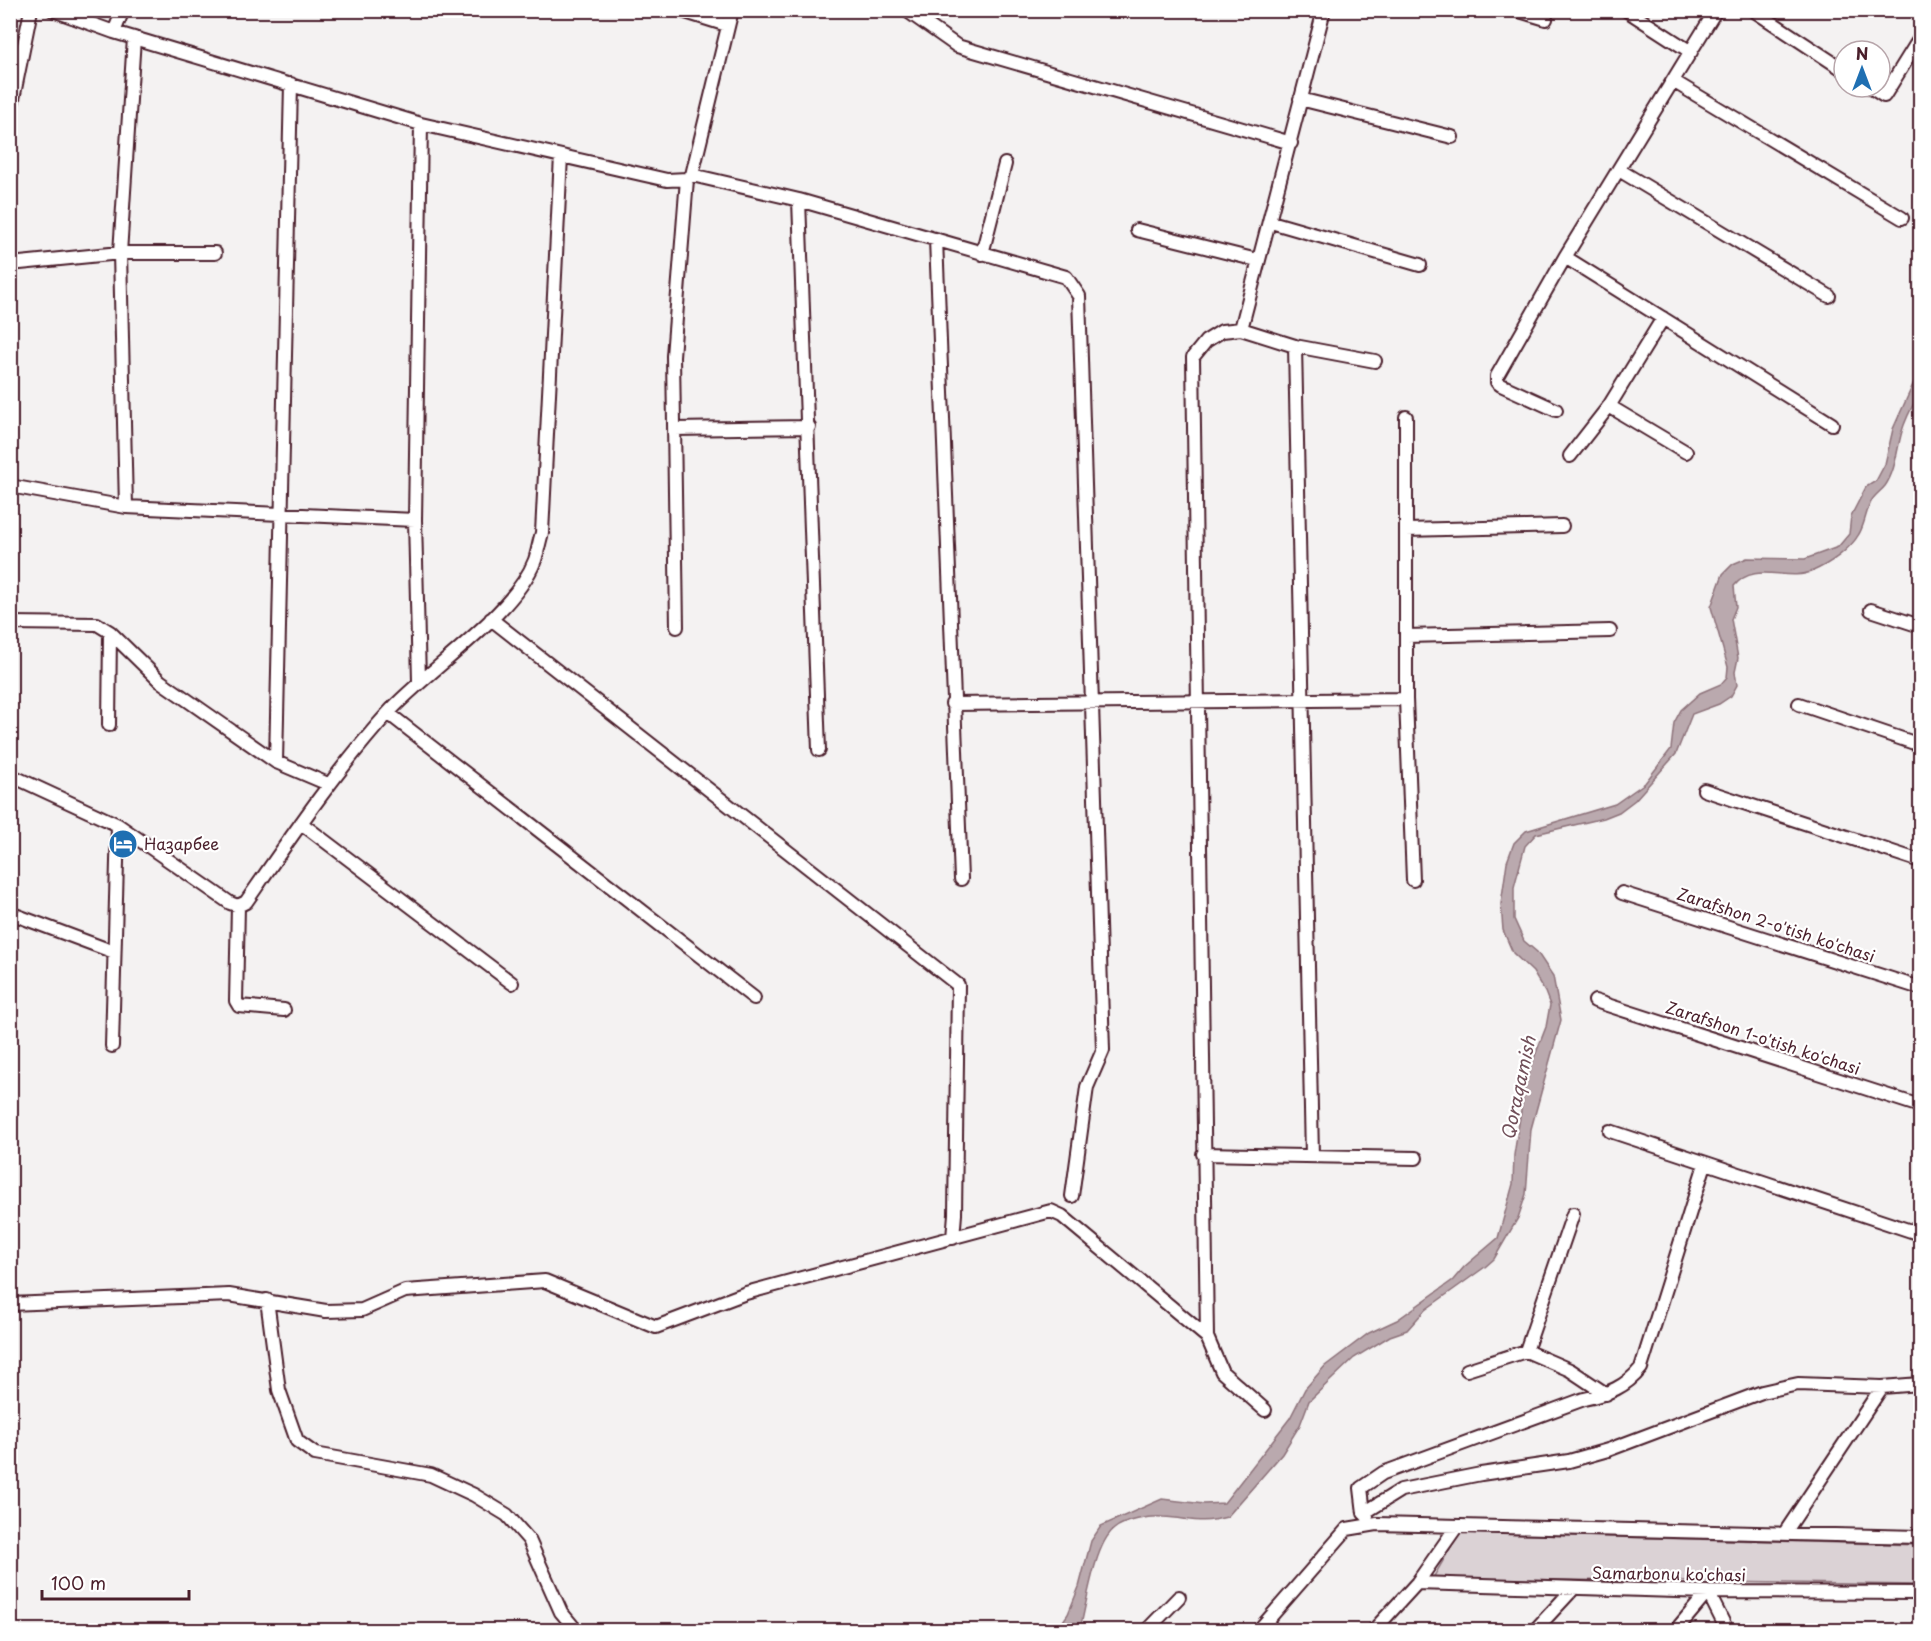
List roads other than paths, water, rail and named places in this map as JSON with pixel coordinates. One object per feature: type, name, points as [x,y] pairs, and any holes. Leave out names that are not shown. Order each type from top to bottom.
[{"type":"street","points":[[10,114],[31,10]]},
{"type":"street","points":[[53,10],[134,39],[421,124],[667,180],[690,177],[799,200],[1066,277],[1078,296],[1103,1050],[1087,1087],[1072,1196]]},
{"type":"street","points":[[114,32],[123,10]]},
{"type":"street","points":[[680,10],[727,25]]},
{"type":"street","points":[[677,627],[673,356],[690,177],[732,10]]},
{"type":"street","points":[[906,10],[957,46],[1290,143]]},
{"type":"street","points":[[1241,329],[1257,260],[1271,222],[1324,10]]},
{"type":"street","points":[[1516,10],[1546,19]]},
{"type":"street","points":[[1626,10],[1691,52]]},
{"type":"street","points":[[1556,410],[1501,385],[1497,382],[1497,376],[1564,257],[1716,10]]},
{"type":"street","points":[[1754,10],[1832,62]]},
{"type":"street","points":[[1892,83],[1920,38]]},
{"type":"street","points":[[126,507],[120,253],[134,39]]},
{"type":"street","points":[[1673,81],[1902,218]]},
{"type":"street","points":[[276,762],[291,84]]},
{"type":"street","points":[[1300,99],[1452,137]]},
{"type":"street","points":[[419,681],[415,520],[421,124]]},
{"type":"street","points":[[10,775],[118,825],[230,903],[238,906],[246,902],[328,784],[388,713],[419,681],[491,619],[517,590],[534,561],[542,533],[561,156]]},
{"type":"street","points":[[982,254],[1005,164]]},
{"type":"street","points":[[1619,170],[1829,296]]},
{"type":"street","points":[[799,200],[819,750]]},
{"type":"street","points":[[1271,222],[1420,265]]},
{"type":"street","points":[[1137,230],[1257,260]]},
{"type":"street","points":[[936,239],[952,704],[961,879]]},
{"type":"street","points":[[10,264],[120,253],[215,253]]},
{"type":"street","points":[[1564,257],[1832,424]]},
{"type":"street","points":[[1570,456],[1609,406],[1663,318]]},
{"type":"street","points":[[1265,1410],[1222,1372],[1207,1337],[1193,357],[1206,341],[1222,331],[1241,329],[1295,346],[1375,361]]},
{"type":"street","points":[[1295,346],[1298,364],[1301,701],[1312,1156]]},
{"type":"street","points":[[1609,406],[1686,452]]},
{"type":"street","points":[[1406,417],[1406,699],[1413,880]]},
{"type":"street","points":[[674,429],[809,427]]},
{"type":"street","points":[[10,486],[126,507],[415,520]]},
{"type":"street","points":[[1406,530],[1562,526]]},
{"type":"street","points":[[1871,610],[1920,626]]},
{"type":"street","points":[[491,619],[958,984],[955,1214],[952,1238]]},
{"type":"street","points":[[10,622],[97,624],[110,632],[160,681],[276,762],[328,784]]},
{"type":"street","points":[[1406,636],[1610,631]]},
{"type":"street","points":[[109,725],[110,632]]},
{"type":"street","points":[[952,704],[1091,700],[1197,702],[1406,699]]},
{"type":"street","points":[[1799,705],[1920,745]]},
{"type":"street","points":[[388,713],[754,998]]},
{"type":"street","points":[[1704,790],[1920,861]]},
{"type":"street","points":[[301,822],[512,983]]},
{"type":"street","points":[[112,1046],[118,825]]},
{"type":"street","name":"Zarafshon 2-o'tish ko'chasi","points":[[1622,893],[1920,988]]},
{"type":"street","points":[[238,906],[236,1001],[239,1006],[284,1010]]},
{"type":"street","points":[[10,913],[114,952]]},
{"type":"street","name":"Zarafshon 1-o'tish ko'chasi","points":[[1595,1001],[1920,1106]]},
{"type":"street","points":[[1610,1131],[1920,1234]]},
{"type":"street","points":[[1203,1154],[1416,1158]]},
{"type":"street","points":[[1377,1524],[1364,1513],[1361,1488],[1383,1473],[1584,1399],[1606,1394],[1631,1381],[1641,1368],[1705,1164]]},
{"type":"street","points":[[10,1304],[229,1295],[326,1311],[362,1310],[405,1291],[544,1281],[656,1327],[746,1293],[1051,1211],[1062,1216],[1207,1337]]},
{"type":"street","points":[[1526,1351],[1573,1214]]},
{"type":"street","points":[[267,1300],[279,1390],[297,1441],[315,1454],[431,1475],[474,1495],[507,1515],[529,1540],[561,1612],[576,1630]]},
{"type":"street","points":[[1467,1370],[1526,1351],[1570,1370],[1606,1394]]},
{"type":"street","points":[[1364,1513],[1401,1490],[1481,1474],[1569,1461],[1608,1450],[1762,1392],[1798,1384],[1882,1388],[1920,1384]]},
{"type":"street","points":[[1784,1534],[1882,1388]]},
{"type":"street","points":[[1259,1630],[1347,1529],[1377,1524],[1920,1537]]},
{"type":"street","points":[[1374,1630],[1416,1583],[1457,1526]]},
{"type":"street","name":"Samarbonu ko'chasi","points":[[1416,1583],[1708,1592],[1920,1593]]},
{"type":"street","points":[[1534,1630],[1574,1588]]},
{"type":"street","points":[[1676,1630],[1708,1592],[1727,1630]]},
{"type":"street","points":[[1147,1630],[1179,1597]]},
{"type":"place","name":"Назарбее","points":[[123,844]]},
{"type":"water label","name":"Qoraqamish","points":[[1519,1088]]}]
